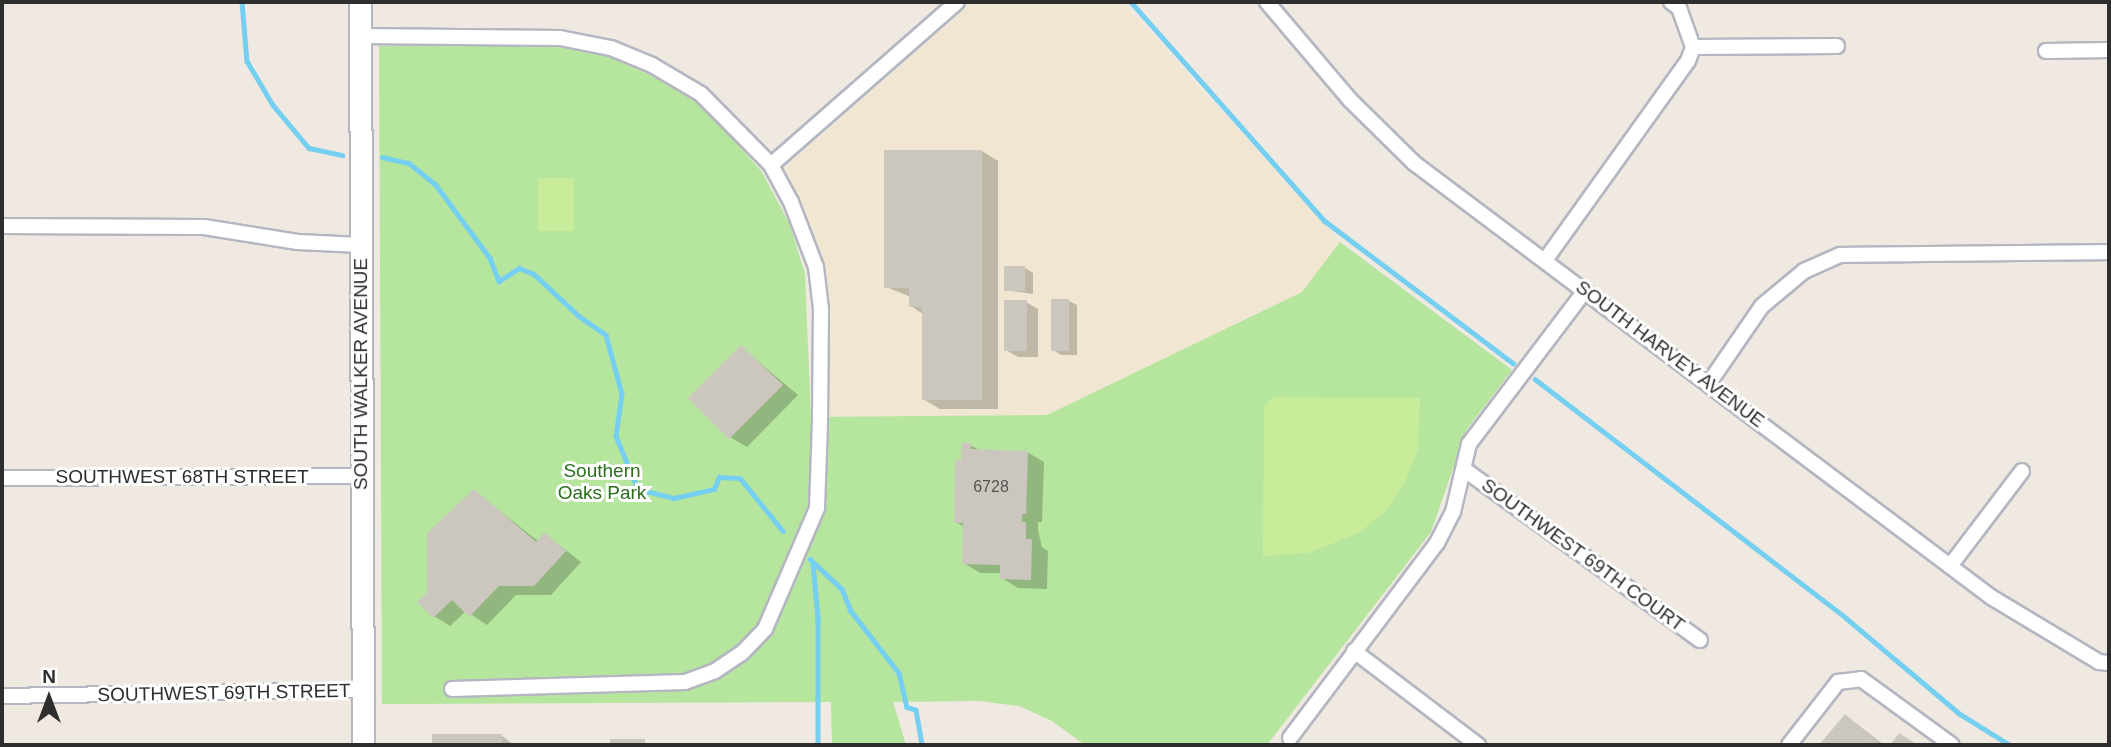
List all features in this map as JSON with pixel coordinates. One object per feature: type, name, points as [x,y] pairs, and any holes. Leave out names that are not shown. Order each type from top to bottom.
[{"type":"main road","name":"SOUTH WALKER AVENUE","points":[[360,2],[363,745]]},
{"type":"street","points":[[771,165],[957,2]]},
{"type":"street","name":"SOUTH HARVEY AVENUE","points":[[1266,2],[1350,100],[1414,163],[1498,228],[1546,258],[1584,292],[1950,566],[2047,632],[2099,662],[2109,663]]},
{"type":"street","points":[[1546,258],[1673,86],[1693,47],[1679,8],[1671,2]]},
{"type":"street","points":[[360,36],[561,38],[611,48],[652,65],[701,94],[771,165],[791,202],[816,267],[821,309],[817,508],[765,629],[715,671],[685,682],[452,689]]},
{"type":"street","points":[[1693,47],[1837,46]]},
{"type":"street","points":[[2046,51],[2109,50]]},
{"type":"street","points":[[2,226],[204,227],[298,243],[361,245]]},
{"type":"street","points":[[1709,383],[1762,306],[1804,271],[1840,255],[2109,253]]},
{"type":"street","points":[[1290,738],[1437,543],[1452,512],[1465,470],[1469,444],[1584,292]]},
{"type":"street","name":"SOUTHWEST 69TH COURT","points":[[1465,470],[1700,640]]},
{"type":"street","points":[[1950,566],[2022,471]]},
{"type":"street","name":"SOUTHWEST 68TH STREET","points":[[2,478],[362,476]]},
{"type":"street","points":[[1354,651],[1478,745]]},
{"type":"street","points":[[1789,745],[1838,682],[1861,679],[1952,745]]},
{"type":"street","name":"SOUTHWEST 69TH STREET","points":[[2,696],[363,690]]},
{"type":"shaded area","points":[[973,2],[1122,2],[1340,242],[1302,292],[1047,416],[829,417],[827,290],[814,232],[787,180],[789,164]]},
{"type":"green space","name":"Southern Oaks Park","points":[[544,45],[601,54],[662,80],[705,108],[762,172],[790,225],[805,274],[811,417],[1047,415],[1302,292],[1340,242],[1512,370],[1467,429],[1431,532],[1267,745],[1085,745],[1052,721],[1019,706],[979,701],[893,702],[906,745],[832,745],[831,702],[382,704],[379,46]]},
{"type":"green space","points":[[538,178],[574,178],[574,231],[538,231]]},
{"type":"green space","points":[[1273,397],[1420,398],[1418,449],[1404,485],[1385,511],[1359,533],[1309,553],[1263,556],[1264,407]]},
{"type":"building","points":[[884,150],[982,150],[982,400],[922,400],[922,307],[909,307],[909,288],[884,288]]},
{"type":"building","points":[[1004,266],[1025,266],[1025,291],[1004,291]]},
{"type":"building","points":[[1051,299],[1069,299],[1069,351],[1051,351]]},
{"type":"building","points":[[1004,300],[1027,300],[1027,351],[1004,351]]},
{"type":"building","points":[[741,345],[783,385],[729,439],[688,398]]},
{"type":"building","points":[[962,443],[971,443],[971,449],[1028,451],[1026,514],[1022,514],[1022,522],[1026,522],[1026,539],[1032,539],[1031,580],[1000,579],[1000,565],[962,564],[963,523],[954,523],[955,460],[961,460]]},
{"type":"building","points":[[474,489],[536,542],[544,532],[566,551],[534,586],[499,586],[469,617],[452,600],[433,618],[417,602],[427,593],[427,533]]},
{"type":"building","points":[[1845,714],[1878,742],[1875,745],[1819,745]]},
{"type":"building","points":[[1899,733],[1918,745],[1890,745]]},
{"type":"building","points":[[432,734],[502,734],[502,745],[432,745]]},
{"type":"building","points":[[610,739],[645,739],[645,745],[610,745]]},
{"type":"waterway","points":[[242,2],[247,61],[273,105],[309,148],[342,155]]},
{"type":"waterway","points":[[1131,2],[1325,221],[1513,363]]},
{"type":"waterway","points":[[382,157],[409,163],[436,185],[490,258],[499,281],[519,268],[534,274],[579,316],[606,335],[622,394],[616,436],[638,489],[674,498],[714,489],[719,477],[740,478],[783,531]]},
{"type":"waterway","points":[[1535,379],[1846,618],[1960,714],[2010,745]]},
{"type":"waterway","points":[[810,559],[842,589],[851,611],[899,673],[907,707],[916,710],[922,745]]},
{"type":"waterway","points":[[813,564],[818,618],[818,745]]}]
